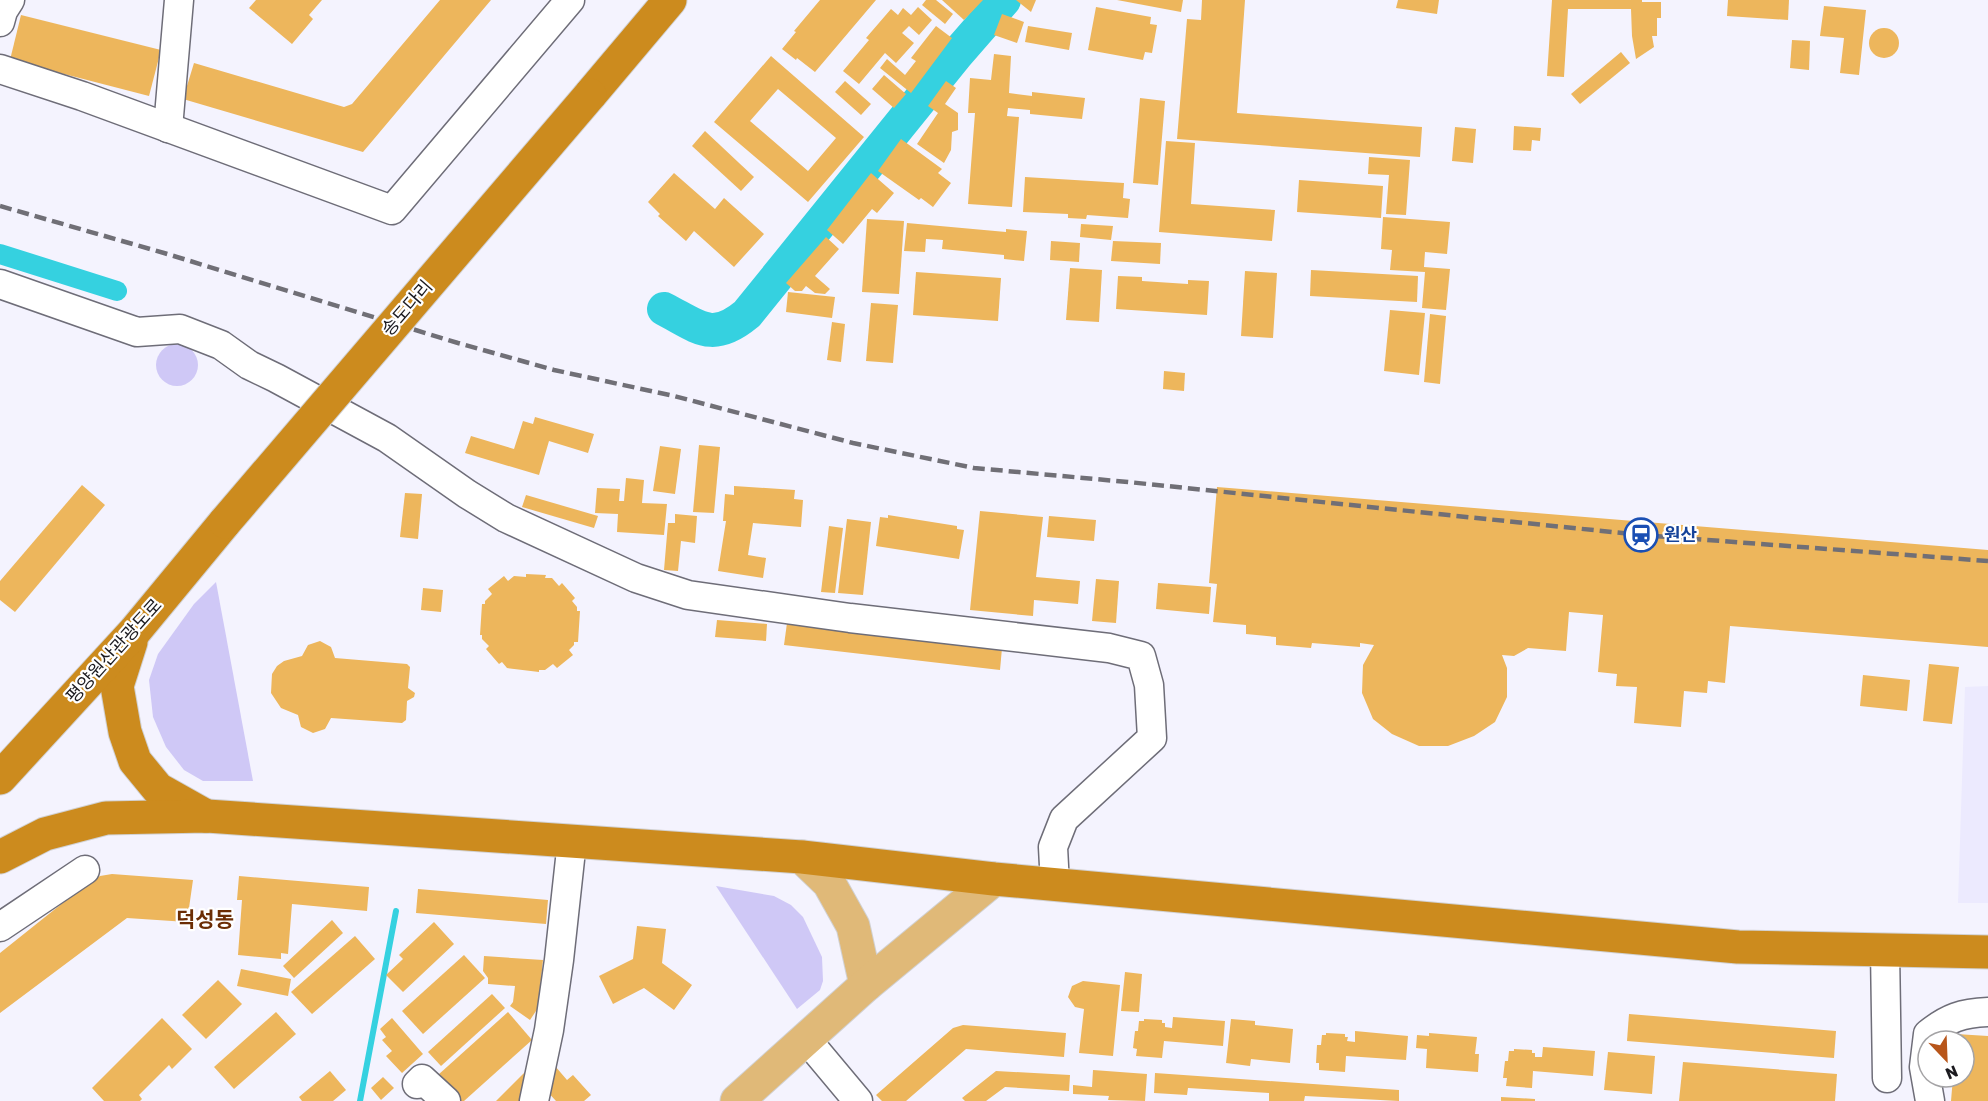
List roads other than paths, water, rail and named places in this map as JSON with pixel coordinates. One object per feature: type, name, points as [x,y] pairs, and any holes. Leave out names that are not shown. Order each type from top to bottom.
[{"type":"highway","name":"송도다리","points":[[225,522],[670,0]]},
{"type":"highway","name":"평양원산관광도로","points":[[0,778],[135,631],[225,522]]},
{"type":"highway","points":[[135,631],[117,686],[124,732],[135,761],[158,789],[207,816]]},
{"type":"highway","points":[[0,857],[45,834],[106,818],[207,816],[802,857],[1055,885],[1738,947],[1988,951]]},
{"type":"main road","points":[[802,857],[829,883],[853,926],[866,985]]},
{"type":"main road","points":[[737,1101],[866,985],[994,879]]},
{"type":"street","points":[[0,22],[3,11],[10,0]]},
{"type":"street","points":[[168,128],[179,0]]},
{"type":"street","points":[[0,69],[82,96],[392,210],[570,0]]},
{"type":"street","points":[[0,284],[137,332],[180,329],[221,345],[249,365],[387,438],[467,494],[506,518],[636,578],[688,595],[850,618],[1109,648],[1141,656],[1149,685],[1152,738],[1064,819],[1053,847],[1055,885]]},
{"type":"street","points":[[534,1101],[550,1019],[572,841]]},
{"type":"street","points":[[0,927],[85,870]]},
{"type":"street","points":[[1885,950],[1887,1078]]},
{"type":"street","points":[[1930,1101],[1924,1067],[1928,1034],[1945,1021],[1969,1013],[1988,1012]]},
{"type":"street","points":[[807,1040],[858,1101]]},
{"type":"street","points":[[417,1084],[422,1079],[446,1101]]},
{"type":"waterway","points":[[664,309],[696,326],[715,330],[735,323],[747,314],[957,54],[1004,0]]},
{"type":"waterway","points":[[0,254],[117,291]]},
{"type":"waterway","points":[[360,1101],[396,911]]},
{"type":"railway","points":[[0,206],[554,370],[674,396],[853,443],[974,468],[1641,535],[1988,561]]},
{"type":"place","name":"원산","points":[[1641,535]]},
{"type":"district","name":"덕성동","points":[[205,919]]}]
